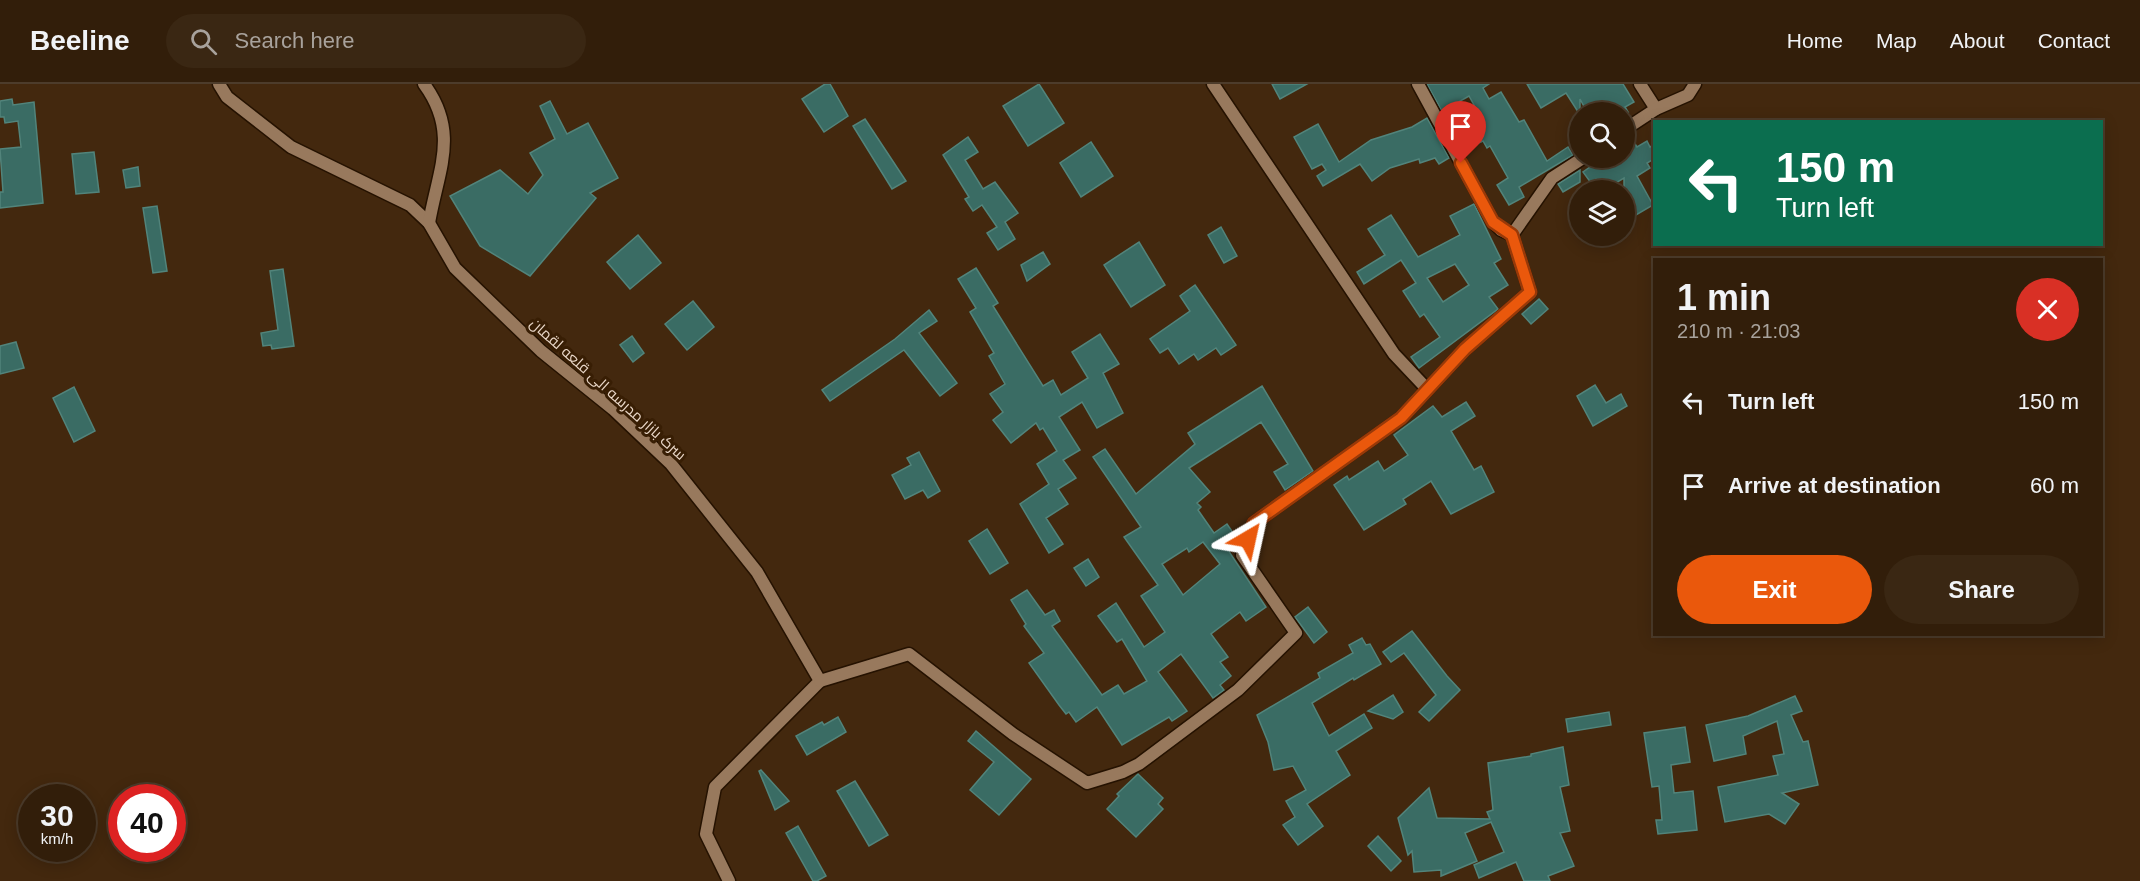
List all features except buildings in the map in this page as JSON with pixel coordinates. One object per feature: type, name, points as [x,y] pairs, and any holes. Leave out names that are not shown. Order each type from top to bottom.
[{"type":"street","name":"سرک بازار مدرسه الی قلعه لقمان","points":[[219,84],[227,97],[291,147],[410,205],[429,224],[455,268],[541,351],[613,409],[671,464],[757,572],[820,681]]},
{"type":"street","points":[[424,84],[437,101],[443,117],[445,136],[442,168],[429,224]]},
{"type":"street","points":[[1213,84],[1394,354],[1426,389]]},
{"type":"street","points":[[729,881],[706,834],[715,787],[820,681],[909,654],[1013,734],[1087,783],[1123,772],[1139,764],[1238,690],[1296,633],[1242,555],[1254,523],[1401,418],[1465,349],[1530,292],[1512,235],[1493,222],[1418,84]]},
{"type":"street","points":[[1640,84],[1656,109]]},
{"type":"street","points":[[1635,123],[1656,109],[1688,94],[1695,84]]},
{"type":"street","points":[[1512,235],[1552,178],[1569,167]]},
{"type":"route","points":[[1248,539],[1254,523],[1401,418],[1465,349],[1530,292],[1512,235],[1501,230],[1493,222],[1461,163]]}]
